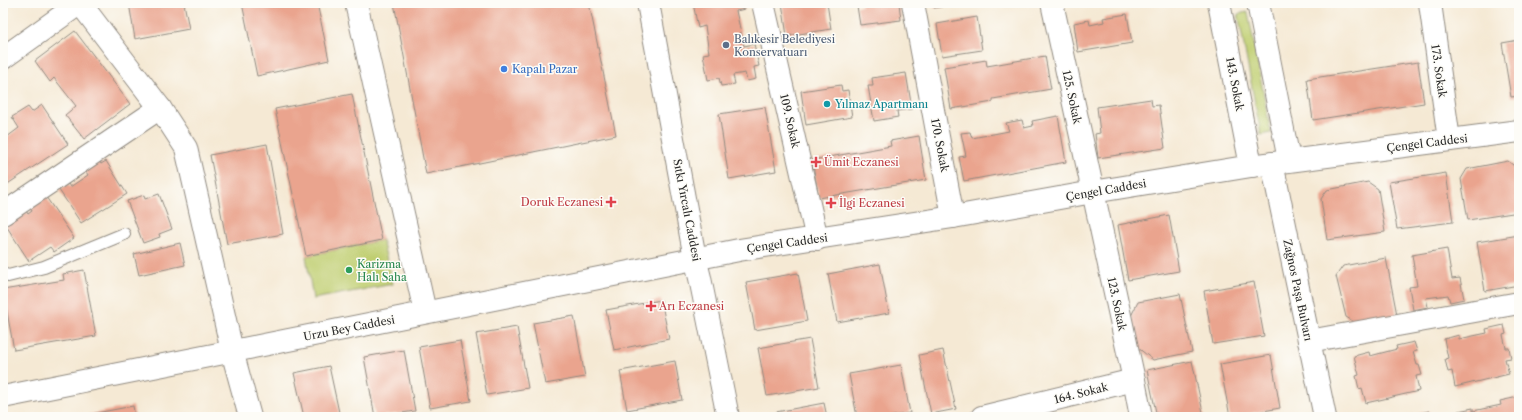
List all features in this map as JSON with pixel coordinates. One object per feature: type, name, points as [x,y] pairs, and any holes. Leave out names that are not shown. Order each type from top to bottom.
[{"type":"street","points":[[3,58],[80,3],[160,108],[186,148],[232,351],[250,417]]},
{"type":"street","points":[[356,3],[425,312]]},
{"type":"street","name":"Sıtkı Yırcalı Caddesi","points":[[648,3],[695,258],[728,417]]},
{"type":"street","name":"109. Sokak","points":[[763,3],[817,239]]},
{"type":"street","name":"170. Sokak","points":[[913,3],[953,217]]},
{"type":"street","name":"125. Sokak","points":[[1052,3],[1093,192]]},
{"type":"street","name":"143. Sokak","points":[[1218,3],[1271,163]]},
{"type":"street","points":[[1258,3],[1271,163]]},
{"type":"street","name":"173. Sokak","points":[[1430,3],[1449,140]]},
{"type":"street","points":[[3,214],[160,108]]},
{"type":"street","name":"Çengel Caddesi","points":[[695,258],[953,217],[1093,192],[1271,163],[1519,131]]},
{"type":"street","name":"Zağnos Paşa Bulvarı","points":[[1271,163],[1325,417]]},
{"type":"street","name":"123. Sokak","points":[[1093,192],[1141,417]]},
{"type":"street","name":"Urzu Bey Caddesi","points":[[3,397],[695,258]]},
{"type":"street","points":[[1309,341],[1519,303]]},
{"type":"street","name":"164. Sokak","points":[[982,417],[1134,380]]},
{"type":"lane","points":[[3,274],[8,276],[44,267],[124,234]]},
{"type":"green space","points":[[1248,12],[1271,133],[1261,135],[1238,14]]},
{"type":"green space","name":"Karizma Halı Saha","points":[[382,240],[393,284],[313,299],[306,256]]},
{"type":"building","points":[[129,3],[184,3],[189,29],[135,39]]},
{"type":"building","points":[[242,3],[317,3],[329,60],[257,76]]},
{"type":"building","name":"Kapalı Pazar","points":[[394,3],[589,3],[616,135],[426,174]]},
{"type":"building","name":"Balıkesir Belediyesi Konservatuarı","points":[[693,3],[743,3],[745,9],[736,11],[744,46],[754,44],[759,66],[754,67],[756,79],[747,81],[745,73],[733,75],[735,84],[721,86],[719,78],[708,80],[703,54],[709,53],[705,26],[698,28]]},
{"type":"building","points":[[782,3],[827,3],[831,29],[787,36]]},
{"type":"building","points":[[861,3],[899,3],[901,20],[860,25],[857,6],[862,6]]},
{"type":"building","points":[[934,3],[958,3],[958,4],[934,8]]},
{"type":"building","points":[[1127,14],[1132,43],[1078,52],[1074,23],[1089,20],[1090,25],[1104,22],[1103,18]]},
{"type":"building","points":[[977,17],[982,50],[942,56],[937,24]]},
{"type":"building","points":[[75,31],[130,104],[84,139],[65,115],[76,106],[54,78],[50,82],[35,61]]},
{"type":"building","points":[[1519,40],[1519,96],[1511,97],[1502,43]]},
{"type":"building","points":[[1045,56],[1051,89],[993,99],[993,102],[951,109],[944,67],[986,60],[987,66]]},
{"type":"building","points":[[1418,62],[1424,103],[1313,120],[1307,79]]},
{"type":"building","points":[[906,73],[912,109],[897,111],[898,117],[874,121],[868,86],[873,86],[872,78]]},
{"type":"building","name":"Yılmaz Apartmanı","points":[[841,85],[842,91],[848,90],[852,117],[806,125],[801,91]]},
{"type":"building","points":[[352,94],[382,240],[306,256],[275,109]]},
{"type":"building","points":[[1151,99],[1152,106],[1159,105],[1165,148],[1098,158],[1095,134],[1100,133],[1097,107]]},
{"type":"building","points":[[42,105],[68,144],[3,187],[3,140],[19,128],[12,117],[28,107],[32,112]]},
{"type":"building","points":[[765,107],[776,171],[729,179],[719,114]]},
{"type":"building","points":[[1058,116],[1066,162],[964,181],[959,157],[966,156],[961,133],[970,132],[972,138],[1009,131],[1006,123],[1022,120],[1024,128],[1033,126],[1032,121]]},
{"type":"building","points":[[919,136],[926,180],[819,198],[812,160],[891,146],[890,141]]},
{"type":"building","points":[[267,144],[283,234],[227,244],[210,155]]},
{"type":"building","points":[[99,161],[101,164],[106,161],[127,194],[81,223],[59,190],[68,184],[70,187],[88,175],[85,170]]},
{"type":"building","points":[[1508,161],[1518,169],[1519,212],[1468,220],[1461,179],[1467,169]]},
{"type":"building","points":[[1446,173],[1453,222],[1397,229],[1389,182]]},
{"type":"building","points":[[1368,182],[1378,189],[1385,232],[1327,240],[1321,199],[1327,190]]},
{"type":"building","points":[[159,194],[172,229],[159,234],[160,237],[143,243],[127,201],[144,195],[145,199]]},
{"type":"building","points":[[46,197],[74,238],[54,252],[50,247],[29,261],[5,224],[26,211],[28,214],[32,211],[30,207]]},
{"type":"building","points":[[1169,215],[1179,271],[1128,280],[1118,225]]},
{"type":"building","points":[[1519,235],[1519,285],[1485,291],[1477,242]]},
{"type":"building","points":[[180,243],[185,265],[139,275],[134,254]]},
{"type":"building","points":[[1447,249],[1452,279],[1460,278],[1464,299],[1450,302],[1448,295],[1426,298],[1428,307],[1413,310],[1409,287],[1417,286],[1412,255]]},
{"type":"building","points":[[1386,258],[1397,315],[1356,323],[1346,317],[1336,276],[1343,266]]},
{"type":"building","points":[[880,264],[889,313],[837,322],[828,274]]},
{"type":"building","points":[[84,270],[96,336],[14,350],[3,290],[64,280],[63,274]]},
{"type":"building","points":[[798,273],[807,321],[755,330],[746,282]]},
{"type":"building","points":[[1254,282],[1264,336],[1213,344],[1204,291]]},
{"type":"building","points":[[1180,294],[1192,352],[1153,360],[1137,347],[1131,316],[1138,302]]},
{"type":"building","points":[[661,300],[669,339],[614,350],[606,310]]},
{"type":"building","points":[[574,316],[585,377],[545,384],[533,323]]},
{"type":"building","points":[[1504,325],[1506,334],[1503,335],[1506,348],[1509,348],[1511,358],[1505,359],[1509,374],[1455,387],[1452,371],[1448,372],[1445,359],[1448,358],[1444,339],[1459,335],[1459,339],[1487,333],[1486,329]]},
{"type":"building","points":[[517,327],[528,388],[487,395],[476,334]]},
{"type":"building","points":[[810,339],[819,387],[767,396],[758,348]]},
{"type":"building","points":[[460,340],[471,401],[430,408],[419,347]]},
{"type":"building","points":[[1414,342],[1417,351],[1413,352],[1422,375],[1416,376],[1419,391],[1366,403],[1362,388],[1359,389],[1356,376],[1359,375],[1354,356],[1369,352],[1370,356],[1397,349],[1396,346]]},
{"type":"building","points":[[404,350],[415,411],[375,417],[364,357]]},
{"type":"building","points":[[943,350],[956,409],[931,414],[919,355]]},
{"type":"building","points":[[1271,355],[1280,408],[1230,417],[1220,364]]},
{"type":"building","points":[[675,361],[682,400],[627,410],[620,371]]},
{"type":"building","points":[[1192,361],[1204,417],[1157,417],[1147,370]]},
{"type":"building","points":[[901,365],[910,413],[888,417],[857,417],[849,374]]},
{"type":"building","points":[[329,366],[340,417],[304,417],[294,373]]},
{"type":"building","points":[[1518,397],[1519,407],[1517,407],[1519,417],[1459,417],[1458,411],[1473,408],[1473,411],[1501,405],[1500,401]]},
{"type":"building","points":[[824,403],[827,417],[777,417],[776,412]]},
{"type":"building","points":[[133,406],[135,417],[81,416]]},
{"type":"building","points":[[1429,411],[1430,417],[1411,417],[1411,415]]},
{"type":"place","name":"Balıkesir Belediyesi Konservatuarı","points":[[726,45]]},
{"type":"place","name":"Kapalı Pazar","points":[[504,69]]},
{"type":"place","name":"Yılmaz Apartmanı","points":[[827,104]]},
{"type":"place","name":"Ümit Eczanesi","points":[[816,162]]},
{"type":"place","name":"Doruk Eczanesi","points":[[611,202]]},
{"type":"place","name":"İlgi Eczanesi","points":[[831,203]]},
{"type":"place","name":"Karizma Halı Saha","points":[[349,270]]},
{"type":"place","name":"Arı Eczanesi","points":[[651,306]]}]
